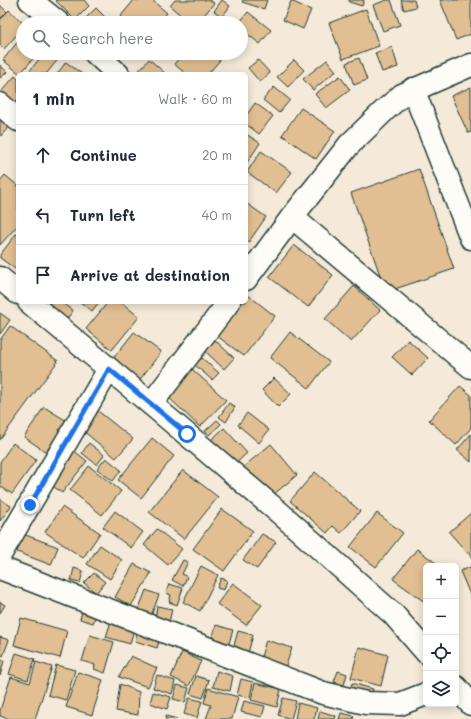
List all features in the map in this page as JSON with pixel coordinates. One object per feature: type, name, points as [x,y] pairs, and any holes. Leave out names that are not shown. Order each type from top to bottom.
[{"type":"street","points":[[30,0],[50,16]]},
{"type":"street","points":[[103,60],[116,72]]},
{"type":"street","points":[[248,275],[292,216],[349,145],[402,95],[471,65]]},
{"type":"street","points":[[413,89],[471,238]]},
{"type":"street","points":[[0,104],[16,118]]},
{"type":"street","points":[[292,216],[471,367]]},
{"type":"street","points":[[0,278],[16,291]]},
{"type":"street","points":[[31,304],[281,514],[394,615],[423,649]]},
{"type":"street","points":[[151,404],[227,304]]},
{"type":"street","points":[[0,555],[109,369]]},
{"type":"street","points":[[0,568],[322,693],[366,703],[400,704],[423,695]]},
{"type":"street","points":[[459,690],[471,704]]},
{"type":"building","points":[[55,0],[84,0],[89,6],[79,16],[71,16]]},
{"type":"building","points":[[134,0],[152,0],[167,13],[164,16],[121,16]]},
{"type":"building","points":[[175,0],[209,0],[214,3],[204,16],[182,16],[170,6]]},
{"type":"building","points":[[222,0],[230,6],[223,16],[214,11]]},
{"type":"building","points":[[243,0],[267,0],[264,9],[242,2]]},
{"type":"building","points":[[349,0],[364,0],[362,6],[349,2]]},
{"type":"building","points":[[391,0],[400,25],[383,31],[373,5]]},
{"type":"building","points":[[401,0],[414,0],[416,7],[404,10]]},
{"type":"building","points":[[440,0],[471,0],[471,34],[456,40]]},
{"type":"building","points":[[291,1],[311,10],[303,29],[283,20]]},
{"type":"building","points":[[0,5],[7,12],[0,19]]},
{"type":"building","points":[[96,8],[104,16],[88,16]]},
{"type":"building","points":[[366,9],[379,46],[343,59],[329,23]]},
{"type":"building","points":[[9,10],[16,16],[16,36],[4,49],[0,45],[0,20]]},
{"type":"building","points":[[248,12],[271,30],[260,44],[248,35],[248,16],[245,16]]},
{"type":"building","points":[[16,44],[16,60],[32,60],[22,72],[18,72],[3,60]]},
{"type":"building","points":[[392,47],[398,67],[382,72],[375,53]]},
{"type":"building","points":[[359,58],[367,80],[354,85],[346,63]]},
{"type":"building","points":[[38,60],[58,60],[48,72],[29,72]]},
{"type":"building","points":[[148,60],[150,60],[164,72],[138,72]]},
{"type":"building","points":[[178,60],[220,60],[210,72],[184,72],[174,64]]},
{"type":"building","points":[[258,60],[270,73],[260,82],[248,68]]},
{"type":"building","points":[[294,60],[304,70],[288,87],[277,77]]},
{"type":"building","points":[[327,60],[336,71],[313,90],[303,79]]},
{"type":"building","points":[[66,62],[79,72],[58,72]]},
{"type":"building","points":[[0,65],[7,72],[0,78]]},
{"type":"building","points":[[15,76],[16,101],[13,104],[0,93]]},
{"type":"building","points":[[340,76],[350,90],[326,108],[315,94]]},
{"type":"building","points":[[274,87],[290,100],[279,113],[263,100]]},
{"type":"building","points":[[471,87],[471,132],[468,133],[451,96]]},
{"type":"building","points":[[255,103],[273,116],[259,134],[248,126],[248,113]]},
{"type":"building","points":[[301,108],[335,131],[316,159],[282,135]]},
{"type":"building","points":[[0,118],[9,127],[0,137]]},
{"type":"building","points":[[248,135],[260,143],[248,161]]},
{"type":"building","points":[[261,151],[292,172],[276,193],[248,173]]},
{"type":"building","points":[[419,169],[454,269],[386,292],[351,193]]},
{"type":"building","points":[[5,175],[16,184],[16,227],[0,245],[0,181]]},
{"type":"building","points":[[248,204],[266,217],[248,243]]},
{"type":"building","points":[[16,234],[16,270],[0,258],[0,255]]},
{"type":"building","points":[[294,245],[333,275],[308,307],[269,277]]},
{"type":"building","points":[[354,286],[380,310],[351,342],[325,319]]},
{"type":"building","points":[[248,295],[275,316],[244,356],[217,336],[241,304],[248,304]]},
{"type":"building","points":[[45,304],[64,304],[73,311],[66,320]]},
{"type":"building","points":[[83,304],[97,304],[92,311]]},
{"type":"building","points":[[106,304],[123,304],[139,317],[112,350],[86,329]]},
{"type":"building","points":[[0,313],[10,320],[0,334]]},
{"type":"building","points":[[10,326],[58,361],[0,440],[0,340]]},
{"type":"building","points":[[134,332],[161,352],[138,382],[111,361]]},
{"type":"building","points":[[290,332],[329,362],[309,388],[270,358]]},
{"type":"building","points":[[215,340],[234,358],[224,369],[205,351]]},
{"type":"building","points":[[408,340],[428,358],[412,375],[392,357]]},
{"type":"building","points":[[202,358],[219,373],[212,380],[195,365]]},
{"type":"building","points":[[192,369],[226,400],[200,427],[167,396]]},
{"type":"building","points":[[274,378],[291,394],[278,407],[262,390]]},
{"type":"building","points":[[460,386],[471,395],[471,428],[456,445],[429,420]]},
{"type":"building","points":[[229,403],[235,407],[226,422],[219,417]]},
{"type":"building","points":[[44,407],[67,421],[46,452],[24,437]]},
{"type":"building","points":[[98,411],[133,439],[116,458],[82,430]]},
{"type":"building","points":[[247,413],[269,430],[259,443],[238,425]]},
{"type":"building","points":[[217,420],[221,424],[209,435],[205,431]]},
{"type":"building","points":[[224,428],[247,453],[233,466],[210,441]]},
{"type":"building","points":[[471,434],[471,462],[457,450]]},
{"type":"building","points":[[152,438],[174,456],[141,498],[118,480]]},
{"type":"building","points":[[13,443],[36,460],[12,494],[0,486],[0,462]]},
{"type":"building","points":[[89,443],[104,455],[97,465],[82,453]]},
{"type":"building","points":[[271,444],[297,475],[268,499],[242,468]]},
{"type":"building","points":[[73,450],[87,461],[62,493],[49,483]]},
{"type":"building","points":[[106,458],[121,470],[113,481],[97,469]]},
{"type":"building","points":[[89,466],[121,491],[102,515],[70,490]]},
{"type":"building","points":[[183,470],[218,497],[184,539],[149,512]]},
{"type":"building","points":[[315,472],[360,511],[341,533],[333,526],[327,533],[290,501]]},
{"type":"building","points":[[0,499],[11,506],[0,521]]},
{"type":"building","points":[[62,507],[100,533],[83,558],[45,532]]},
{"type":"building","points":[[222,509],[253,531],[224,571],[193,549]]},
{"type":"building","points":[[115,511],[143,532],[131,548],[103,527]]},
{"type":"building","points":[[377,513],[403,533],[376,567],[350,547]]},
{"type":"building","points":[[471,513],[471,557],[449,532]]},
{"type":"building","points":[[157,529],[182,549],[168,565],[144,545]]},
{"type":"building","points":[[23,534],[58,547],[51,565],[17,552]]},
{"type":"building","points":[[262,534],[276,542],[257,569],[243,560]]},
{"type":"building","points":[[100,545],[122,560],[110,579],[87,564]]},
{"type":"building","points":[[417,549],[436,563],[423,563],[423,601],[393,579]]},
{"type":"building","points":[[183,560],[188,562],[182,574],[187,577],[183,586],[172,580]]},
{"type":"building","points":[[134,564],[151,573],[131,606],[115,597]]},
{"type":"building","points":[[201,566],[218,575],[200,611],[183,602]]},
{"type":"building","points":[[471,567],[471,597],[460,571]]},
{"type":"building","points":[[74,568],[83,571],[80,583],[71,581]]},
{"type":"building","points":[[94,573],[105,582],[96,593],[84,583]]},
{"type":"building","points":[[221,578],[227,580],[224,590],[217,588]]},
{"type":"building","points":[[233,583],[262,605],[246,625],[217,604]]},
{"type":"building","points":[[169,584],[183,588],[177,605],[169,602],[171,595],[166,593]]},
{"type":"building","points":[[146,590],[159,595],[151,616],[138,611]]},
{"type":"building","points":[[0,602],[5,605],[0,613]]},
{"type":"building","points":[[157,606],[172,609],[169,623],[155,620]]},
{"type":"building","points":[[83,608],[97,613],[93,623],[80,619]]},
{"type":"building","points":[[21,618],[67,631],[60,658],[14,645]]},
{"type":"building","points":[[112,618],[135,625],[130,644],[106,637]]},
{"type":"building","points":[[216,625],[233,630],[227,650],[210,645]]},
{"type":"building","points":[[139,628],[161,635],[157,648],[135,641]]},
{"type":"building","points":[[238,631],[253,635],[247,657],[232,653]]},
{"type":"building","points":[[90,635],[114,642],[105,673],[94,669],[95,665],[82,661]]},
{"type":"building","points":[[0,637],[9,640],[3,656],[0,654]]},
{"type":"building","points":[[266,640],[292,648],[284,671],[259,664]]},
{"type":"building","points":[[359,647],[388,655],[381,686],[351,678]]},
{"type":"building","points":[[182,652],[201,661],[189,686],[171,677]]},
{"type":"building","points":[[16,653],[35,659],[28,680],[9,674]]},
{"type":"building","points":[[131,656],[157,668],[148,687],[119,677]]},
{"type":"building","points":[[0,660],[4,661],[0,676]]},
{"type":"building","points":[[36,662],[52,667],[35,719],[9,719],[0,716],[0,710],[11,677],[30,683]]},
{"type":"building","points":[[56,665],[75,670],[66,700],[48,695]]},
{"type":"building","points":[[217,671],[233,676],[230,691],[213,687]]},
{"type":"building","points":[[338,671],[347,674],[344,685],[334,682]]},
{"type":"building","points":[[78,672],[103,680],[92,715],[66,707]]},
{"type":"building","points":[[157,675],[175,681],[172,694],[153,688]]},
{"type":"building","points":[[196,676],[209,680],[203,698],[190,694]]},
{"type":"building","points":[[241,679],[253,682],[250,698],[237,695]]},
{"type":"building","points":[[255,683],[281,689],[277,707],[251,700]]},
{"type":"building","points":[[352,683],[373,689],[370,701],[349,695]]},
{"type":"building","points":[[120,684],[139,692],[138,715],[116,711]]},
{"type":"building","points":[[177,685],[189,688],[185,702],[173,699]]},
{"type":"building","points":[[208,688],[238,697],[232,719],[206,719],[211,705],[204,703]]},
{"type":"building","points":[[153,692],[171,697],[167,709],[150,703]]},
{"type":"building","points":[[189,698],[202,701],[197,718],[184,714]]},
{"type":"building","points":[[283,698],[296,701],[291,719],[278,715]]},
{"type":"building","points":[[244,701],[265,706],[262,717],[241,712]]},
{"type":"building","points":[[298,703],[317,708],[314,719],[295,719]]},
{"type":"building","points":[[320,711],[336,716],[335,719],[318,719]]},
{"type":"building","points":[[341,713],[354,716],[353,719],[339,719]]},
{"type":"building","points":[[166,716],[177,719],[165,719]]},
{"type":"route","points":[[30,505],[109,369],[187,434]]}]
